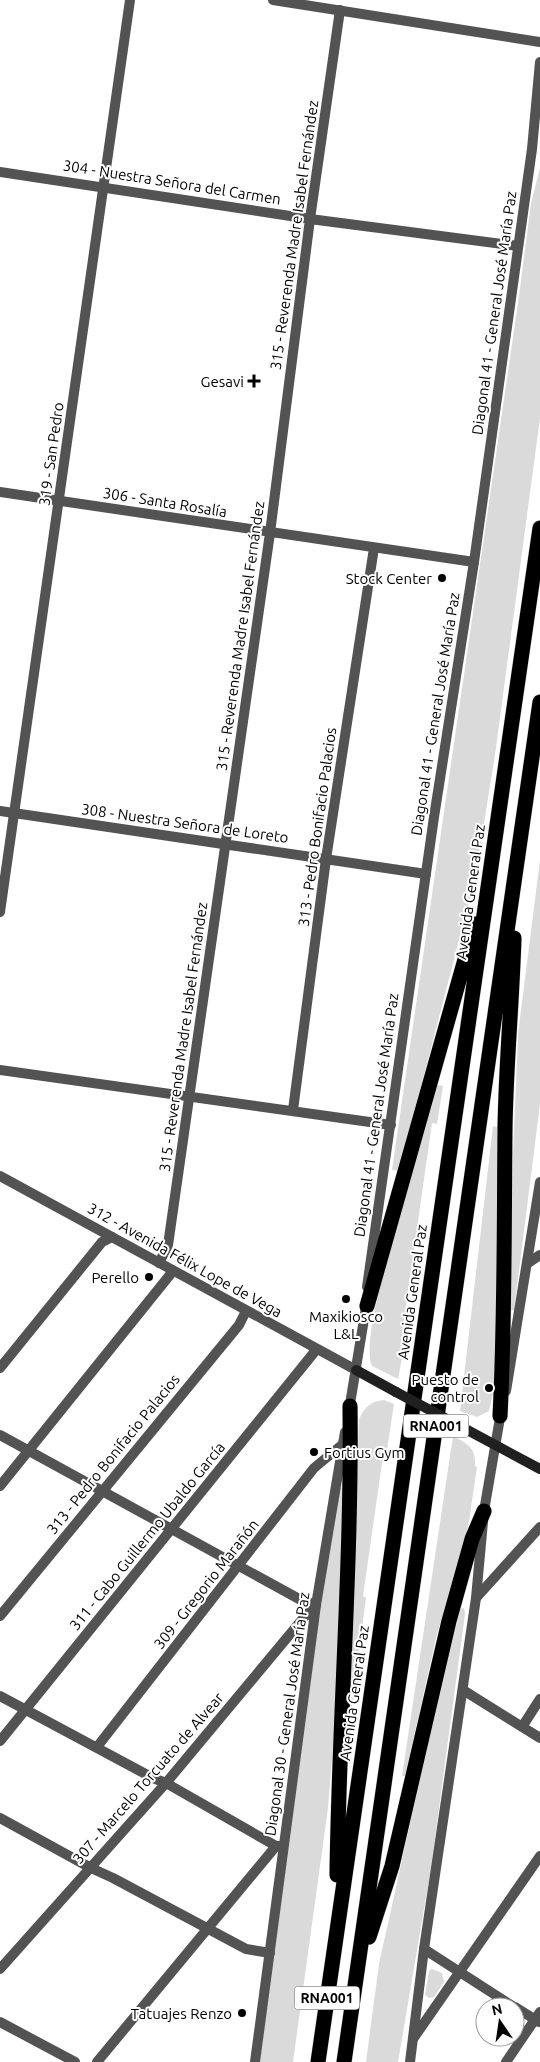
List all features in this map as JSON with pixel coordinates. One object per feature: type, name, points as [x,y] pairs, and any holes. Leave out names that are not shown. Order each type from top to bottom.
[{"type":"highway","name":"Avenida General Paz","points":[[318,2062],[540,528]]},
{"type":"highway","name":"RNA001","points":[[344,2062],[540,702]]},
{"type":"highway","points":[[367,1306],[490,872]]},
{"type":"highway","points":[[500,1416],[505,1271],[505,1128],[512,993],[515,874]]},
{"type":"highway","points":[[336,1935],[338,1790],[350,1462],[350,1406]]},
{"type":"highway","points":[[356,1977],[392,1866],[449,1621],[472,1538],[484,1511]]},
{"type":"main road","points":[[356,1370],[540,1469]]},
{"type":"street","name":"319 - San Pedro","points":[[0,912],[130,0]]},
{"type":"street","points":[[273,0],[540,42]]},
{"type":"street","name":"315 - Reverenda Madre Isabel Fernández","points":[[159,1263],[168,1245],[190,1095],[224,845],[270,533],[310,219],[340,10]]},
{"type":"street","name":"Diagonal 41 - General José María Paz","points":[[356,1370],[367,1306],[368,1274],[426,874],[474,562],[532,148],[540,62]]},
{"type":"street","points":[[532,148],[540,131]]},
{"type":"street","name":"304 - Nuestra Señora del Carmen","points":[[0,172],[104,186],[310,219],[518,246]]},
{"type":"street","name":"306 - Santa Rosalía","points":[[0,492],[474,562]]},
{"type":"street","name":"313 - Pedro Bonifacio Palacios","points":[[293,1110],[326,859],[374,548]]},
{"type":"street","name":"308 - Nuestra Señora de Loreto","points":[[0,811],[426,874]]},
{"type":"street","points":[[0,1070],[190,1095],[391,1125]]},
{"type":"street","name":"312 - Avenida Félix Lope de Vega","points":[[0,1176],[316,1350],[356,1370]]},
{"type":"street","points":[[410,2062],[424,1949],[476,1598],[484,1511],[494,1445],[512,1366],[540,1182]]},
{"type":"street","points":[[0,1368],[102,1242],[112,1237]]},
{"type":"street","points":[[528,1263],[540,1255]]},
{"type":"street","points":[[0,1486],[173,1271]]},
{"type":"street","name":"313 - Pedro Bonifacio Palacios","points":[[0,1616],[239,1325],[246,1311]]},
{"type":"street","name":"311 - Cabo Guillermo Ubaldo García","points":[[0,1741],[316,1350]]},
{"type":"street","name":"Diagonal 30 - General José María Paz","points":[[255,2062],[270,1952],[280,1846],[316,1605],[356,1370]]},
{"type":"street","points":[[0,1435],[174,1528],[301,1600],[316,1605]]},
{"type":"street","name":"309 - Gregorio Marañón","points":[[97,1748],[241,1565],[314,1468],[343,1444]]},
{"type":"street","points":[[476,1598],[540,1527]]},
{"type":"street","name":"307 - Marcelo Torcuato de Alvear","points":[[0,1969],[166,1783],[316,1605]]},
{"type":"street","points":[[463,1690],[540,1738]]},
{"type":"street","points":[[0,1696],[166,1783],[280,1846],[208,1928],[98,2062]]},
{"type":"street","points":[[522,1727],[540,1700]]},
{"type":"street","points":[[0,1818],[246,1949],[270,1952]]},
{"type":"street","points":[[414,2039],[458,1972],[540,1856]]},
{"type":"street","points":[[424,1949],[499,1997]]},
{"type":"street","points":[[506,2062],[538,2018],[525,2012]]},
{"type":"street","points":[[0,2022],[75,2062]]},
{"type":"shaded area","points":[[540,168],[540,418],[495,755],[475,879],[399,1171],[392,1170],[531,203]]},
{"type":"shaded area","points":[[540,860],[540,1104],[514,1310],[509,1311],[509,1253],[518,1034]]},
{"type":"shaded area","points":[[437,1085],[443,1086],[437,1124],[432,1123],[403,1327],[406,1337],[398,1379],[372,1366],[370,1347],[374,1315],[394,1230]]},
{"type":"shaded area","points":[[493,1126],[500,1128],[496,1380],[489,1411],[477,1417],[460,1411]]},
{"type":"shaded area","points":[[384,1400],[394,1404],[386,1456],[382,1463],[363,1596],[366,1598],[351,1714],[348,1713],[359,1420],[368,1406]]},
{"type":"shaded area","points":[[453,1436],[470,1447],[474,1455],[475,1466],[477,1467],[468,1528],[436,1638],[405,1776],[402,1776]]},
{"type":"shaded area","points":[[339,1487],[343,1489],[340,1662],[328,1808],[293,2062],[260,2062],[317,1603]]},
{"type":"shaded area","points":[[464,1608],[465,1614],[431,1868],[398,2062],[366,2062],[379,1964],[460,1609]]},
{"type":"shaded area","points":[[432,1969],[442,1973],[444,1982],[434,1997],[429,1998],[425,1995],[429,1971]]},
{"type":"place","name":"Gesavi","points":[[254,381]]},
{"type":"place","name":"Stock Center","points":[[442,578]]},
{"type":"place","name":"Perello","points":[[149,1277]]},
{"type":"place","name":"Maxikiosco L&L","points":[[346,1299]]},
{"type":"place","name":"Puesto de control","points":[[489,1388]]},
{"type":"place","name":"Fortius Gym","points":[[314,1452]]},
{"type":"place","name":"Tatuajes Renzo","points":[[242,2013]]}]
